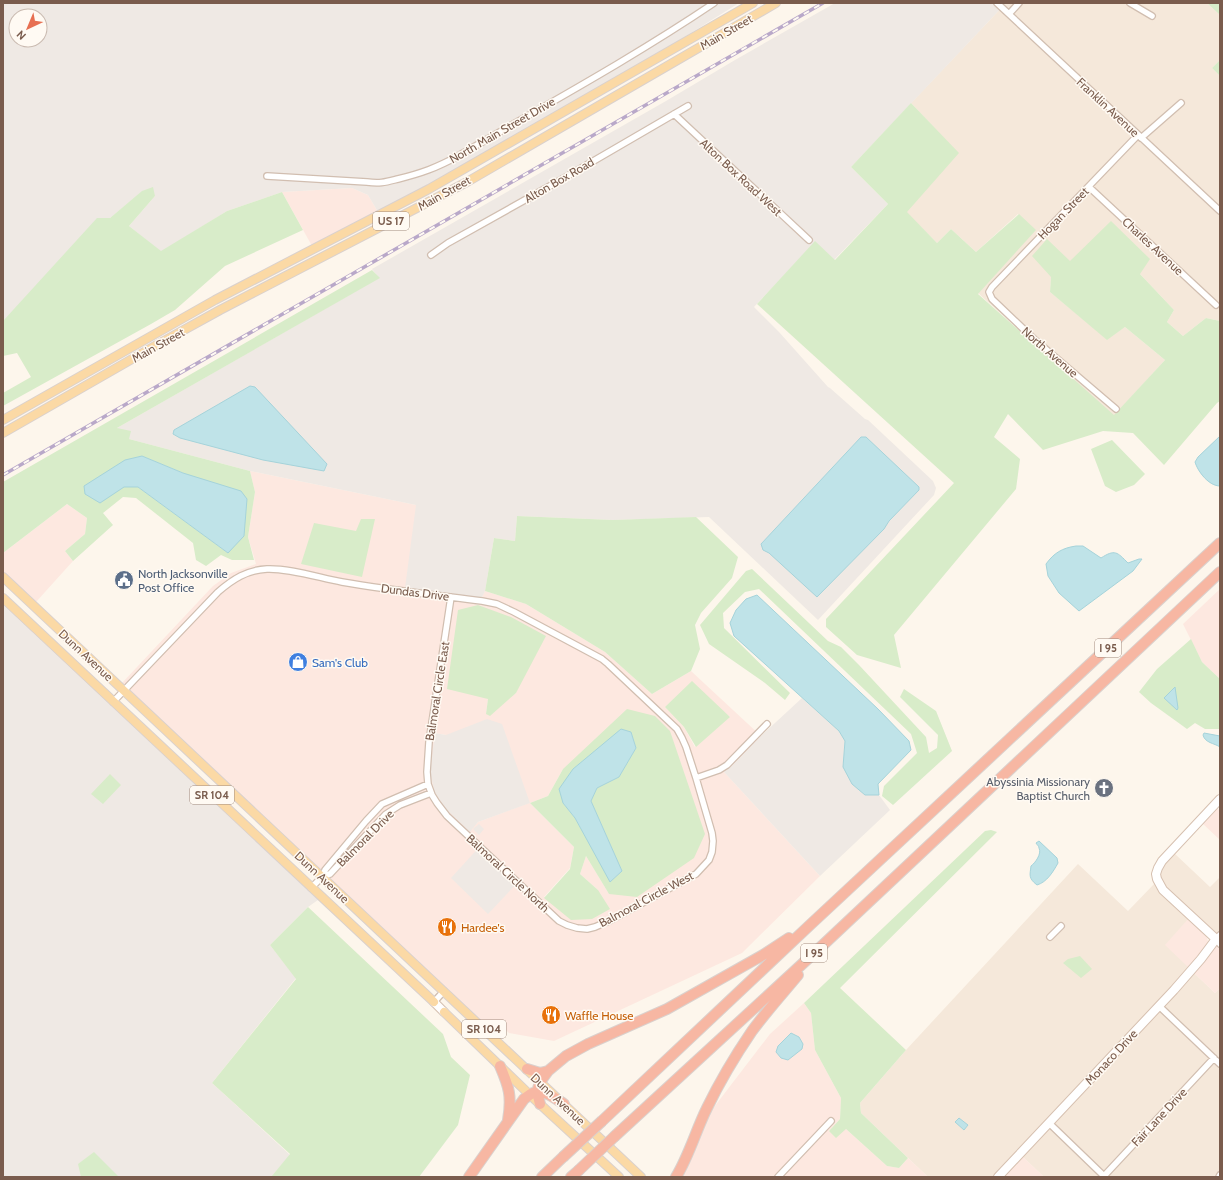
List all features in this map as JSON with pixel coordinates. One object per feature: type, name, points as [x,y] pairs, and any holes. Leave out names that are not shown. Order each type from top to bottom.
[{"type":"highway","name":"I 95","points":[[542,1177],[1220,543]]},
{"type":"highway","name":"I 95","points":[[575,1174],[824,944],[1220,572]]},
{"type":"highway","points":[[469,1177],[518,1106],[536,1089],[548,1071],[566,1056],[667,1009],[763,955],[811,924]]},
{"type":"highway","points":[[678,1174],[700,1122],[723,1078],[752,1030],[824,944]]},
{"type":"highway","points":[[500,1066],[507,1082],[510,1094],[510,1107],[507,1123]]},
{"type":"highway","points":[[527,1069],[540,1073],[548,1071]]},
{"type":"highway","points":[[536,1089],[548,1094],[564,1104]]},
{"type":"highway","points":[[536,1089],[540,1104]]},
{"type":"main road","name":"Main Street","points":[[3,420],[215,300],[436,186],[753,3]]},
{"type":"main road","name":"Main Street","points":[[3,433],[220,310],[466,182],[776,3]]},
{"type":"main road","name":"Dunn Avenue","points":[[3,577],[527,1069],[536,1089]]},
{"type":"main road","name":"Dunn Avenue","points":[[3,598],[434,1002]]},
{"type":"main road","name":"Dunn Avenue","points":[[444,1012],[500,1066],[536,1089]]},
{"type":"main road","name":"Dunn Avenue","points":[[540,1104],[619,1177]]},
{"type":"main road","name":"Dunn Avenue","points":[[564,1104],[641,1177]]},
{"type":"street","name":"North Main Street Drive","points":[[267,176],[379,184],[424,173],[458,156],[632,56],[714,3]]},
{"type":"street","name":"Franklin Avenue","points":[[997,3],[1220,211]]},
{"type":"street","points":[[1009,14],[1019,3]]},
{"type":"street","points":[[1130,3],[1152,16]]},
{"type":"street","name":"Hogan Street","points":[[989,292],[992,287],[1140,136],[1181,103]]},
{"type":"street","name":"Alton Box Road","points":[[431,255],[448,243],[688,106]]},
{"type":"street","name":"Alton Box Road West","points":[[674,114],[809,240]]},
{"type":"street","name":"Charles Avenue","points":[[1089,187],[1216,305]]},
{"type":"street","name":"North Avenue","points":[[989,292],[992,298],[1034,340],[1116,409]]},
{"type":"street","points":[[215,300],[220,310]]},
{"type":"street","name":"Dundas Drive","points":[[113,702],[219,591],[235,579],[250,572],[267,569],[285,570],[366,586],[482,601],[506,607],[602,659],[608,664],[676,729],[686,747],[696,778]]},
{"type":"street","name":"Balmoral Circle East","points":[[431,793],[428,784],[427,772],[429,747],[451,597]]},
{"type":"street","points":[[696,778],[720,770],[727,765],[767,724]]},
{"type":"street","name":"Balmoral Circle West","points":[[567,926],[587,929],[595,927],[611,920],[696,874],[703,867],[712,852],[713,840],[696,778]]},
{"type":"street","name":"Balmoral Drive","points":[[311,888],[323,876],[325,870],[382,804],[428,784]]},
{"type":"street","name":"Balmoral Drive","points":[[323,876],[330,874],[388,813],[400,805],[431,793]]},
{"type":"street","name":"Balmoral Circle North","points":[[431,793],[436,803],[450,819],[559,921],[567,926]]},
{"type":"street","points":[[1219,939],[1162,890],[1158,884],[1156,874],[1162,861],[1220,799]]},
{"type":"street","points":[[1050,937],[1061,926]]},
{"type":"street","name":"Monaco Drive","points":[[998,1177],[1159,1006],[1219,939]]},
{"type":"street","points":[[434,1002],[444,991]]},
{"type":"street","name":"Dunn Avenue","points":[[434,1002],[444,1012]]},
{"type":"street","points":[[1159,1006],[1220,1064]]},
{"type":"street","name":"Fair Lane Drive","points":[[1104,1176],[1214,1058]]},
{"type":"street","points":[[778,1177],[831,1121]]},
{"type":"street","points":[[1048,1123],[1104,1176]]},
{"type":"shaded area","points":[[3,3],[739,3],[625,74],[429,186],[378,212],[368,195],[352,188],[282,192],[227,211],[161,252],[129,226],[155,196],[143,191],[110,218],[3,321]]},
{"type":"shaded area","points":[[835,3],[1006,3],[851,167],[888,204],[834,260],[815,242],[754,307],[779,332],[828,387],[868,420],[933,481],[936,488],[934,495],[818,620],[709,517],[613,520],[517,516],[515,541],[494,538],[485,591],[478,605],[405,588],[416,505],[250,471],[129,439],[117,428],[379,278],[372,269]]},
{"type":"shaded area","points":[[1006,3],[1207,3],[1220,15],[1220,60],[1212,68],[1220,76],[1220,321],[1206,318],[1183,336],[1167,322],[1174,310],[1140,274],[1070,261],[1051,277],[1050,292],[1107,339],[1125,327],[1165,360],[1114,416],[978,293],[1035,230],[1018,214],[976,252],[951,229],[937,243],[906,212],[958,153],[911,103]]},
{"type":"shaded area","points":[[352,188],[368,195],[378,212],[312,246],[282,192]]},
{"type":"shaded area","points":[[250,471],[416,505],[477,605],[485,591],[526,604],[605,652],[652,694],[691,671],[761,736],[733,765],[724,772],[820,876],[742,953],[554,1041],[509,1033],[495,1020],[488,1027],[122,683],[213,586],[231,573],[256,564],[248,537],[255,492]],"holes":[[[516,693],[486,714],[488,699]],[[665,707],[730,716],[695,747],[684,727]],[[435,733],[446,735],[529,803],[478,822],[470,831]],[[563,769],[609,894],[586,856],[580,874],[598,890],[544,897],[570,868],[574,847],[530,803],[548,796]]]},
{"type":"shaded area","points":[[67,504],[87,518],[85,534],[65,551],[73,561],[36,602],[3,571],[3,553]]},
{"type":"shaded area","points":[[1220,589],[1220,679],[1202,662],[1183,624]]},
{"type":"shaded area","points":[[3,605],[318,900],[308,907],[270,945],[296,978],[212,1083],[290,1155],[271,1177],[3,1177]]},
{"type":"shaded area","points":[[802,698],[839,731],[845,741],[843,767],[865,795],[879,795],[890,810],[820,876],[724,772]]},
{"type":"shaded area","points":[[487,719],[502,724],[530,803],[478,822],[470,832],[446,809],[435,793],[430,773],[435,733],[446,735]]},
{"type":"shaded area","points":[[1217,808],[1220,811],[1220,840],[1202,823]]},
{"type":"shaded area","points":[[479,824],[484,829],[479,835],[473,829]]},
{"type":"shaded area","points":[[482,844],[520,880],[488,914],[451,878]]},
{"type":"shaded area","points":[[1174,853],[1210,887],[1220,877],[1220,940],[1168,892],[1161,879],[1160,873],[1163,866]]},
{"type":"shaded area","points":[[1078,864],[1128,911],[1155,883],[1157,888],[1189,918],[1189,968],[994,1177],[928,1177],[861,1113],[860,1103],[906,1050]]},
{"type":"shaded area","points":[[1189,918],[1205,933],[1208,941],[1189,968],[1165,945]]},
{"type":"shaded area","points":[[1220,940],[1220,988],[1215,993],[1194,973]]},
{"type":"shaded area","points":[[1194,973],[1215,993],[1220,988],[1220,1177],[1044,1177],[1022,1156]]},
{"type":"shaded area","points":[[804,1003],[811,1013],[815,1050],[841,1098],[840,1119],[829,1131],[846,1129],[887,1166],[899,1168],[908,1158],[928,1177],[683,1177],[708,1115],[770,1034]]},
{"type":"shaded area","points":[[1022,1156],[1044,1177],[1003,1177]]},
{"type":"green space","points":[[1207,3],[1220,3],[1220,15]]},
{"type":"green space","points":[[1220,60],[1220,76],[1212,68]]},
{"type":"green space","points":[[911,103],[959,153],[907,212],[937,243],[951,229],[976,252],[1019,214],[1036,230],[978,294],[1114,415],[1165,360],[1125,327],[1107,340],[1050,292],[1051,277],[1032,256],[1047,239],[1070,261],[1111,221],[1150,259],[1140,274],[1174,310],[1167,322],[1183,336],[1206,318],[1220,321],[1220,401],[1164,465],[1133,433],[1103,431],[1043,450],[1008,414],[994,437],[1020,459],[1016,489],[894,635],[901,668],[857,655],[826,627],[826,619],[954,483],[757,304],[815,241],[835,260],[888,204],[851,167]]},
{"type":"green space","points":[[153,187],[155,196],[129,226],[161,251],[227,211],[282,192],[303,230],[225,266],[175,310],[3,406],[3,393],[31,377],[17,353],[3,356],[3,321],[97,218],[110,218],[142,191]]},
{"type":"green space","points":[[372,270],[380,278],[117,428],[131,431],[129,439],[250,471],[255,492],[248,537],[254,560],[232,560],[221,555],[206,566],[196,560],[193,543],[136,498],[123,497],[103,513],[113,525],[73,561],[65,551],[85,534],[87,518],[67,504],[3,553],[3,482]],"holes":[[[142,456],[183,473],[228,553],[138,487],[124,487]]]},
{"type":"green space","points":[[1112,440],[1145,474],[1134,485],[1116,492],[1105,486],[1091,449]]},
{"type":"green space","points":[[517,516],[613,520],[696,517],[738,557],[732,578],[701,613],[695,625],[700,649],[691,671],[652,694],[605,652],[526,604],[485,591],[494,538],[515,541]]},
{"type":"green space","points":[[361,519],[375,519],[362,577],[301,564],[314,523],[356,531]]},
{"type":"green space","points":[[752,569],[828,641],[841,647],[859,665],[926,737],[929,753],[937,748],[938,735],[900,697],[904,689],[936,711],[952,751],[893,805],[882,796],[884,786],[917,753],[911,734],[759,589],[745,592],[723,613],[724,628],[790,693],[785,700],[765,683],[709,644],[700,625],[746,571]]},
{"type":"green space","points":[[478,605],[511,617],[546,636],[516,693],[490,716],[486,714],[488,699],[447,689],[458,610]]},
{"type":"green space","points":[[1191,639],[1202,662],[1220,679],[1220,729],[1205,729],[1195,723],[1187,729],[1151,703],[1139,692],[1157,669]]},
{"type":"green space","points":[[692,681],[730,717],[696,747],[684,727],[665,707]]},
{"type":"green space","points":[[627,709],[655,716],[670,731],[705,834],[694,858],[637,897],[609,894],[586,856],[580,874],[598,890],[610,909],[592,919],[571,920],[544,898],[570,869],[574,847],[530,803],[548,796],[563,769]],"holes":[[[631,732],[636,748],[619,777],[597,788],[591,801],[622,871],[611,881],[575,818],[563,803]]]},
{"type":"green space","points":[[110,774],[121,785],[103,804],[91,794]]},
{"type":"green space","points":[[991,830],[997,832],[840,988],[906,1050],[860,1103],[861,1113],[908,1158],[899,1168],[887,1166],[846,1129],[836,1138],[829,1131],[840,1119],[841,1098],[815,1050],[811,1013],[804,1003],[985,831]]},
{"type":"green space","points":[[308,907],[443,1034],[451,1057],[470,1075],[458,1125],[419,1177],[271,1177],[290,1154],[212,1083],[296,979],[270,945]]},
{"type":"green space","points":[[1080,956],[1092,969],[1081,978],[1063,963],[1068,959]]},
{"type":"green space","points":[[94,1152],[119,1177],[81,1177],[78,1164]]},
{"type":"water","points":[[250,386],[255,387],[327,464],[324,471],[263,460],[180,438],[173,434],[174,430]]},
{"type":"water","points":[[1220,436],[1220,486],[1212,484],[1204,478],[1195,462],[1198,457]]},
{"type":"water","points":[[861,437],[866,437],[919,487],[919,490],[889,521],[884,529],[817,597],[769,553],[763,550],[761,544]]},
{"type":"water","points":[[142,456],[183,473],[241,491],[247,499],[244,536],[228,553],[138,487],[124,487],[100,503],[85,494],[84,486],[125,460]]},
{"type":"water","points":[[1076,546],[1083,546],[1101,558],[1110,553],[1116,553],[1128,563],[1142,559],[1133,571],[1079,611],[1059,593],[1048,576],[1046,564],[1059,552]]},
{"type":"water","points":[[757,595],[878,709],[909,741],[911,750],[878,784],[879,795],[865,795],[852,784],[843,767],[845,741],[839,731],[734,636],[730,623],[736,610],[746,599]]},
{"type":"water","points":[[1175,687],[1178,708],[1177,710],[1164,698]]},
{"type":"water","points":[[621,729],[631,732],[636,748],[619,777],[597,788],[591,801],[622,871],[610,882],[575,818],[563,803],[559,789],[573,769]]},
{"type":"water","points":[[1204,733],[1220,736],[1220,747],[1206,740],[1203,735]]},
{"type":"water","points":[[1039,841],[1057,858],[1058,863],[1047,879],[1041,884],[1037,885],[1032,880],[1030,874],[1031,866],[1036,861],[1040,853],[1039,847],[1036,843]]},
{"type":"water","points":[[791,1033],[799,1037],[803,1044],[802,1049],[788,1060],[781,1058],[776,1052],[778,1046]]},
{"type":"water","points":[[959,1118],[968,1125],[964,1130],[955,1122]]},
{"type":"railway","points":[[3,475],[823,3]]},
{"type":"place","name":"North Jacksonville Post Office","points":[[124,580]]},
{"type":"place","name":"Sam's Club","points":[[298,662]]},
{"type":"place","name":"Abyssinia Missionary Baptist Church","points":[[1104,788]]},
{"type":"place","name":"Hardee's","points":[[447,927]]},
{"type":"place","name":"Waffle House","points":[[551,1015]]}]
